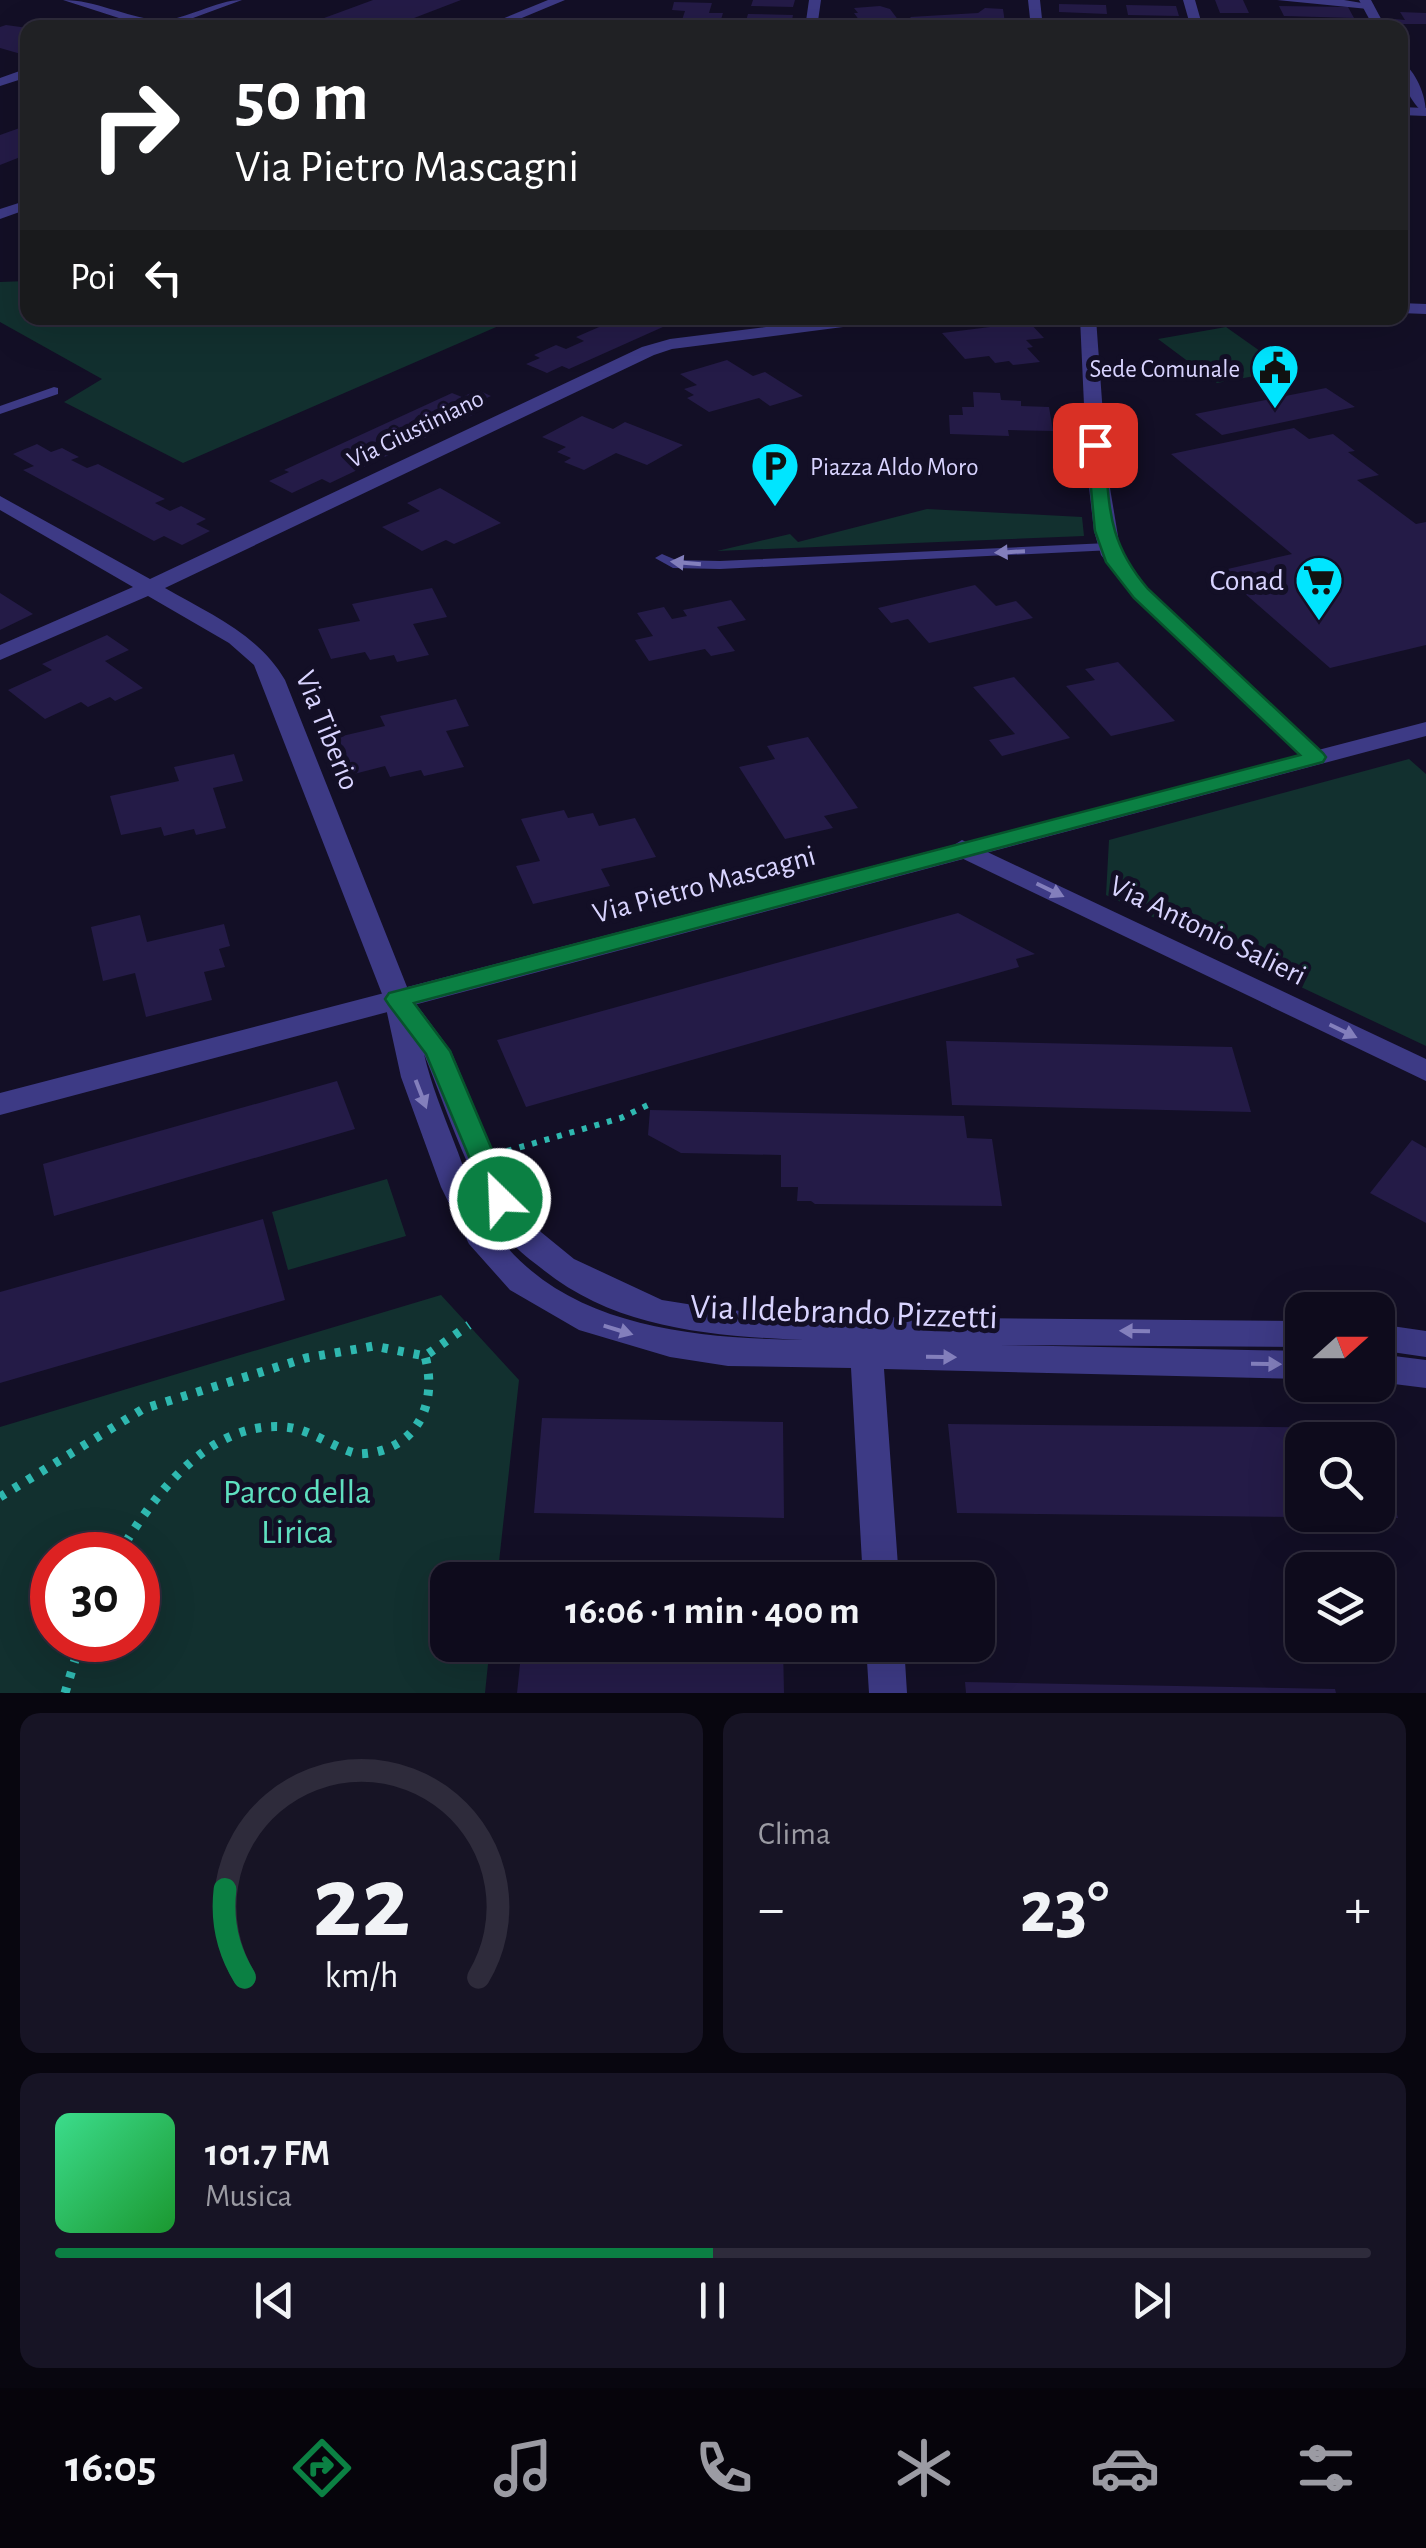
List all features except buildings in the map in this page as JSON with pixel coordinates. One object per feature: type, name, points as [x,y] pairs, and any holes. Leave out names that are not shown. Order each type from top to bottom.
[{"type":"street","points":[[68,0],[138,20]]},
{"type":"street","points":[[182,20],[236,0]]},
{"type":"street","points":[[507,20],[559,0]]},
{"type":"street","points":[[1283,0],[1366,2]]},
{"type":"street","points":[[1408,78],[1426,111]]},
{"type":"street","points":[[670,344],[712,325]]},
{"type":"street","points":[[779,325],[785,329]]},
{"type":"street","name":"Via Giustiniano","points":[[0,653],[148,588],[559,390],[670,344],[817,325]]},
{"type":"street","points":[[1088,325],[1097,470],[1108,548],[1120,570],[1141,594],[1315,757]]},
{"type":"street","name":"Via Tiberio","points":[[0,502],[248,646],[268,669],[398,999]]},
{"type":"street","name":"Via Pietro Mascagni","points":[[0,1104],[1426,729]]},
{"type":"street","name":"Via Antonio Salieri","points":[[962,848],[1426,1071]]},
{"type":"street","name":"Via Ildebrando Pizzetti","points":[[398,999],[437,1051],[500,1199],[525,1237],[563,1268],[627,1301],[693,1320],[866,1343],[1285,1364]]},
{"type":"street","name":"Via Ildebrando Pizzetti","points":[[398,999],[409,1058],[456,1187],[480,1235],[521,1281],[579,1317],[670,1344],[728,1352],[866,1343],[1285,1334]]},
{"type":"street","points":[[1395,1339],[1426,1344]]},
{"type":"street","points":[[866,1343],[880,1562]]},
{"type":"street","points":[[1395,1370],[1426,1374]]},
{"type":"street","points":[[886,1662],[888,1693]]},
{"type":"lane","points":[[0,410],[54,391]]},
{"type":"lane","points":[[662,558],[673,564],[720,566],[1108,548]]},
{"type":"path","points":[[482,1158],[620,1118],[652,1103]]},
{"type":"path","points":[[0,1497],[143,1409],[306,1358],[374,1346],[425,1356],[470,1325]]},
{"type":"path","points":[[131,1532],[147,1505],[180,1470],[248,1432],[285,1427],[351,1456],[372,1456],[413,1436],[426,1411],[431,1375],[425,1356]]},
{"type":"path","points":[[65,1693],[74,1662]]},
{"type":"green space","points":[[20,281],[20,325],[501,325],[183,463],[64,402],[102,379],[0,322],[0,282]]},
{"type":"green space","points":[[1226,327],[1287,370],[1217,383],[1158,339]]},
{"type":"green space","points":[[927,509],[1082,517],[1084,536],[717,551],[790,534],[798,542]]},
{"type":"green space","points":[[1409,759],[1426,774],[1426,1046],[1106,895],[1109,840]]},
{"type":"green space","points":[[387,1179],[406,1236],[288,1270],[272,1212]]},
{"type":"green space","name":"Parco della Lirica","points":[[441,1295],[519,1380],[499,1562],[430,1562],[430,1662],[488,1662],[485,1693],[0,1693],[0,1427]]},
{"type":"place","name":"Sede Comunale","points":[[1275,410]]},
{"type":"place","name":"Piazza Aldo Moro","points":[[775,508]]},
{"type":"place","name":"Conad","points":[[1319,622]]},
{"type":"route","points":[[500,1199],[446,1068],[428,1036],[398,999],[1315,757],[1126,578],[1108,548],[1104,531],[1095,445]]}]
